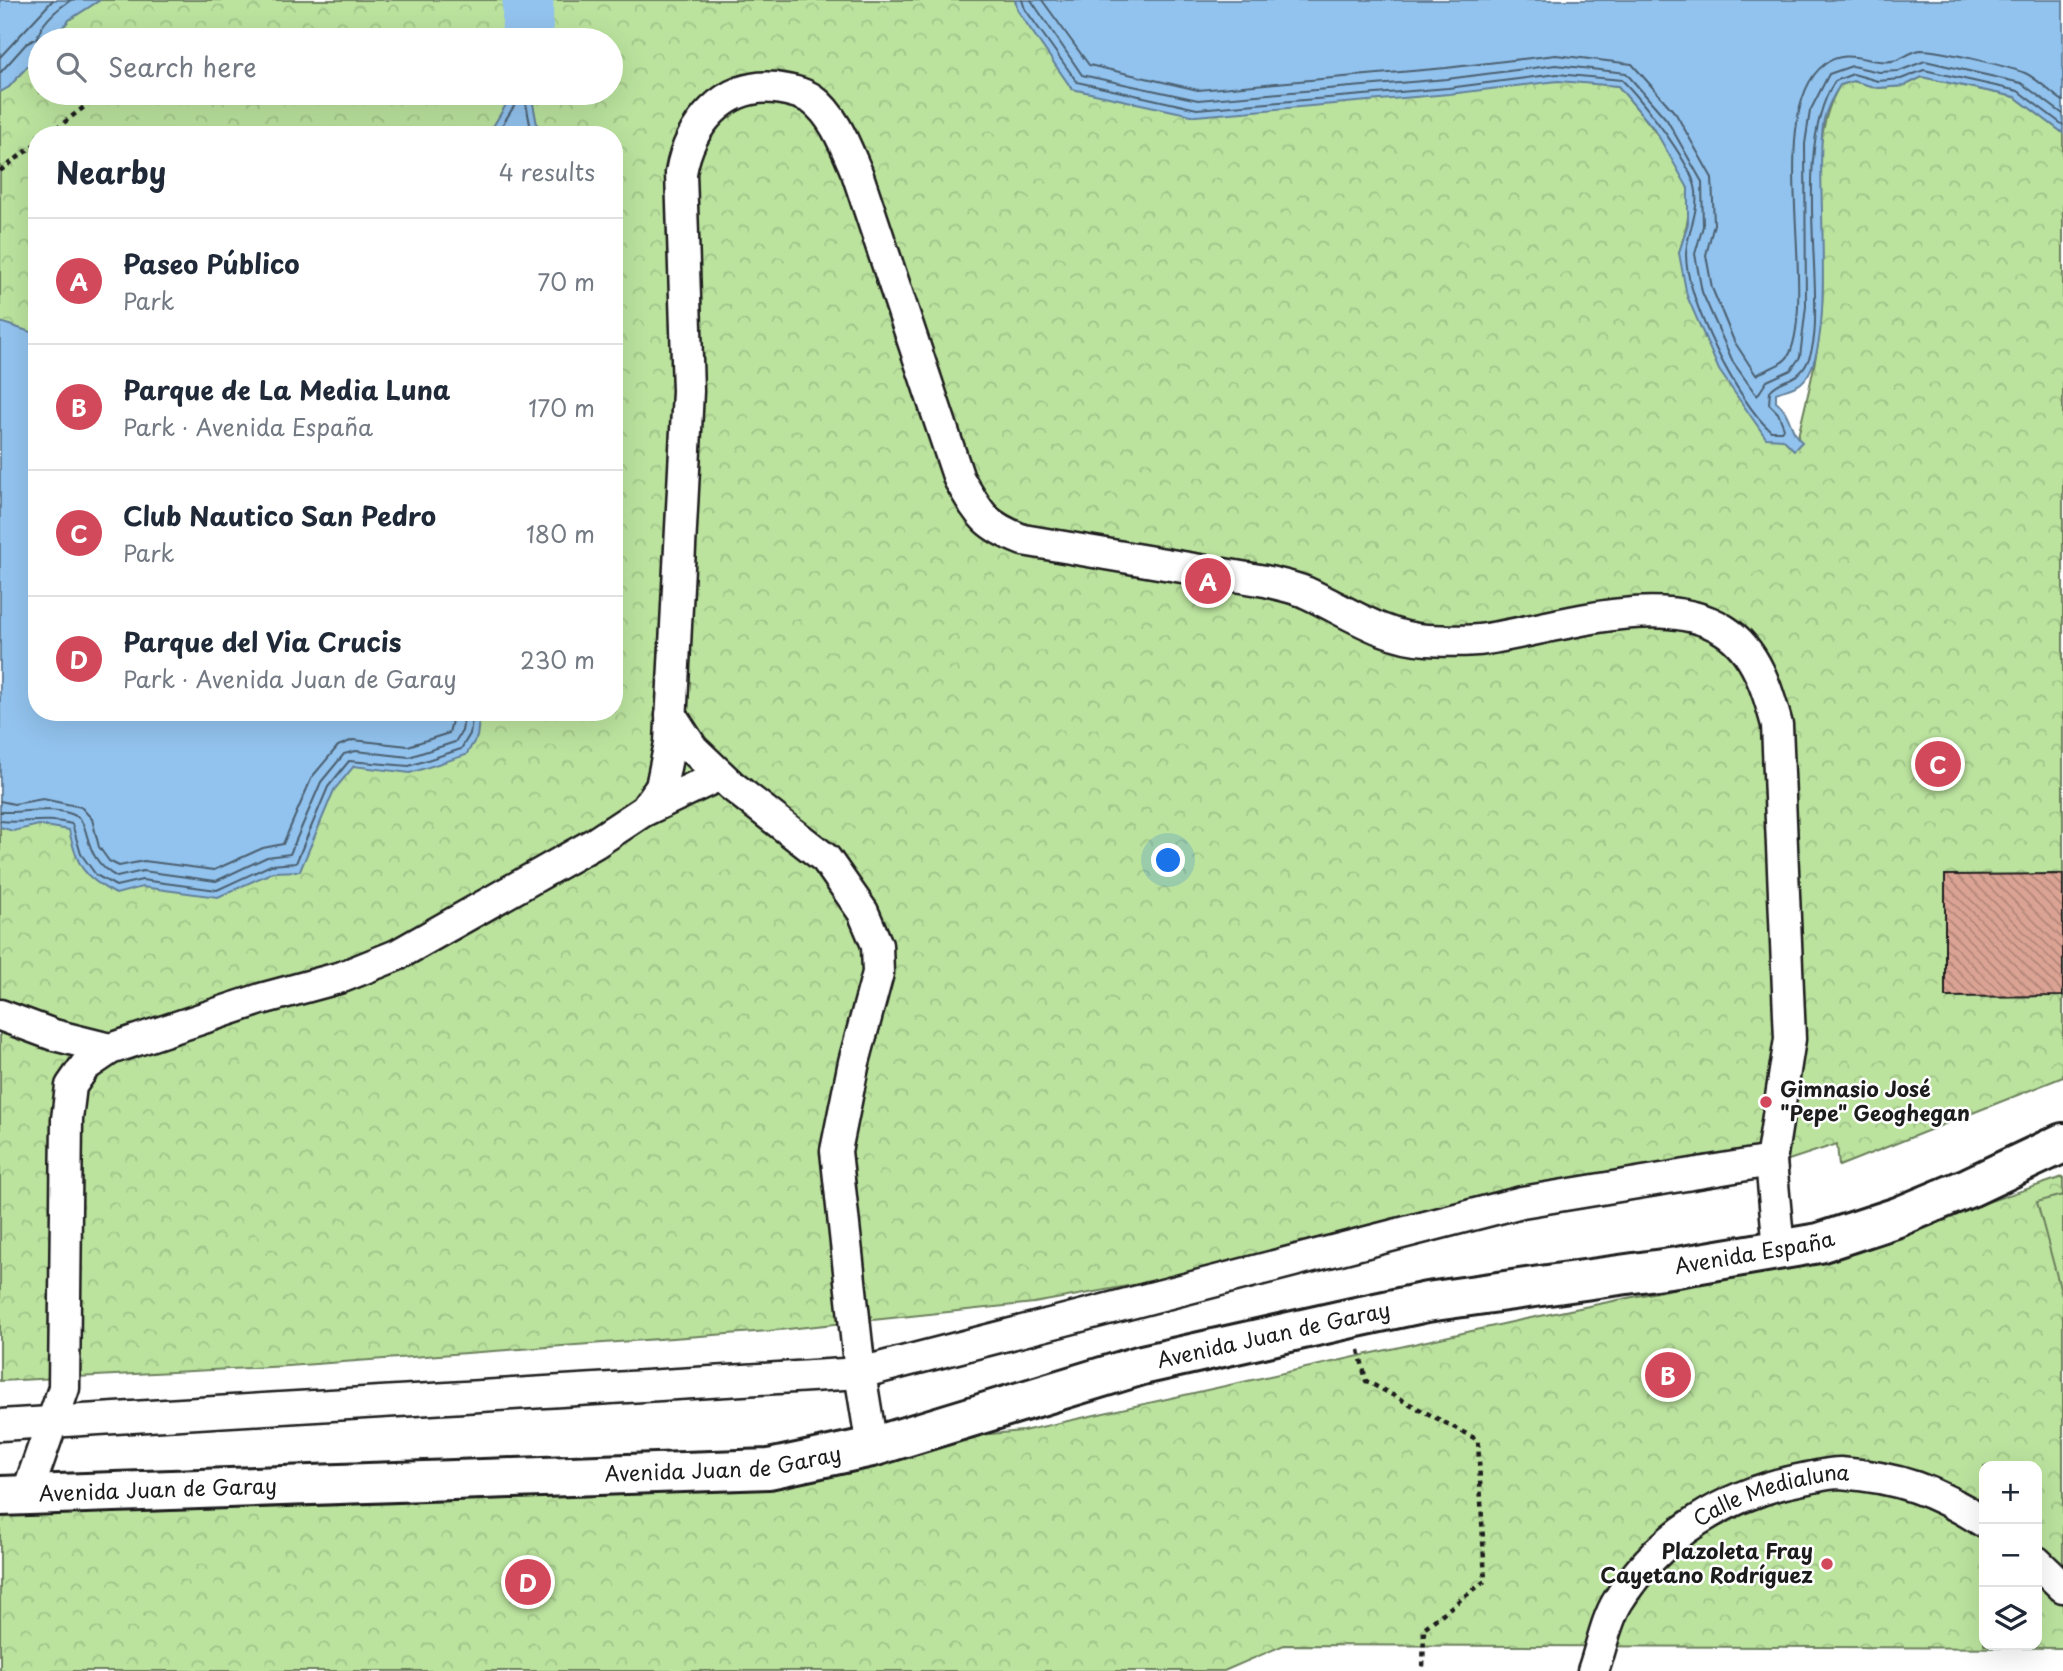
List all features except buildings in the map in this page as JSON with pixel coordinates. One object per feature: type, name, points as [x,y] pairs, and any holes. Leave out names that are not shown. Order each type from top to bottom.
[{"type":"main road","name":"Avenida España","points":[[1427,1302],[1819,1243],[1898,1217],[2063,1143]]},
{"type":"main road","name":"Avenida Juan de Garay","points":[[13,1495],[769,1469],[872,1447],[1142,1365],[1427,1302]]},
{"type":"street","points":[[645,810],[661,787],[670,743],[688,391],[680,213],[685,150],[714,107],[736,92],[765,87],[793,90],[813,100],[839,132],[858,173],[959,479],[979,513],[996,530],[1023,540],[1265,581],[1302,591],[1392,636],[1426,640],[1482,640],[1635,614],[1688,614],[1725,630],[1752,658],[1768,690],[1777,725],[1790,1039],[1771,1161],[1779,1250]]},
{"type":"street","points":[[671,715],[694,749],[720,775],[826,859],[863,912],[877,945],[878,974],[851,1074],[836,1151],[860,1373],[872,1447]]},
{"type":"street","points":[[13,1495],[50,1423],[64,1388],[67,1119],[71,1086],[85,1066],[110,1049],[261,999],[342,977],[397,955],[596,843],[645,810],[720,775]]},
{"type":"street","points":[[0,1015],[54,1035],[110,1049]]},
{"type":"street","points":[[0,1425],[860,1373],[1522,1202],[1771,1161]]},
{"type":"street","name":"Calle Medialuna","points":[[1593,1671],[1616,1604],[1644,1563],[1690,1525],[1742,1495],[1787,1482],[1837,1473],[1910,1485],[1946,1497],[1979,1519]]},
{"type":"street","points":[[2042,1567],[2063,1587]]},
{"type":"path","points":[[60,126],[87,105]]},
{"type":"path","points":[[0,171],[28,150]]},
{"type":"path","points":[[1352,1318],[1366,1381],[1478,1440],[1485,1581],[1424,1628],[1423,1671]]},
{"type":"green space","points":[[100,0],[1015,0],[1018,11],[1618,86],[1678,165],[1688,189],[1689,205],[1679,253],[1783,439],[1795,449],[1815,361],[1822,307],[1819,163],[1822,135],[1829,109],[1840,85],[1853,81],[1878,88],[1904,86],[1922,77],[2015,97],[2063,133],[2063,1077],[1839,1166],[1837,1144],[1749,1173],[1034,1303],[769,1331],[288,1366],[0,1381],[0,92],[9,87],[28,66],[28,105],[623,105],[623,28],[62,28],[69,20]]},
{"type":"green space","points":[[2063,1177],[2063,1648],[2042,1648],[2042,1461],[1979,1461],[1979,1648],[1284,1645],[1224,1671],[0,1671],[0,1493],[671,1463],[1023,1431],[1521,1320],[1813,1260]]},
{"type":"green space","points":[[2063,1195],[2063,1299],[2037,1202]]},
{"type":"water","points":[[0,0],[100,0],[69,20],[62,28],[28,28],[28,66],[9,87],[0,92]]},
{"type":"water","points":[[1015,0],[2063,0],[2063,133],[2015,97],[1922,77],[1904,86],[1878,88],[1853,81],[1840,85],[1825,115],[1821,145],[1823,300],[1820,336],[1813,365],[1801,383],[1776,393],[1776,402],[1785,411],[1802,442],[1794,450],[1783,439],[1766,438],[1719,370],[1687,296],[1679,253],[1688,223],[1688,188],[1655,130],[1618,86],[1558,81],[1449,94],[1196,116],[1072,89],[1018,11]]},
{"type":"water","points":[[506,105],[533,105],[537,126],[493,126]]},
{"type":"water","points":[[0,322],[28,331],[28,721],[479,721],[477,737],[466,755],[410,773],[354,766],[334,790],[300,871],[273,872],[218,897],[142,887],[116,894],[96,882],[83,869],[75,853],[69,830],[39,825],[13,831],[0,827]]},
{"type":"waterway","points":[[527,28],[528,0]]},
{"type":"place","name":"Paseo Público","points":[[1208,581]]},
{"type":"place","name":"Club Nautico San Pedro","points":[[1938,764]]},
{"type":"place","name":"Gimnasio José \"Pepe\" Geoghegan","points":[[1766,1102]]},
{"type":"place","name":"Parque de La Media Luna","points":[[1668,1375]]},
{"type":"place","name":"Plazoleta Fray Cayetano Rodríguez","points":[[1827,1564]]},
{"type":"place","name":"Parque del Via Crucis","points":[[528,1582]]}]
